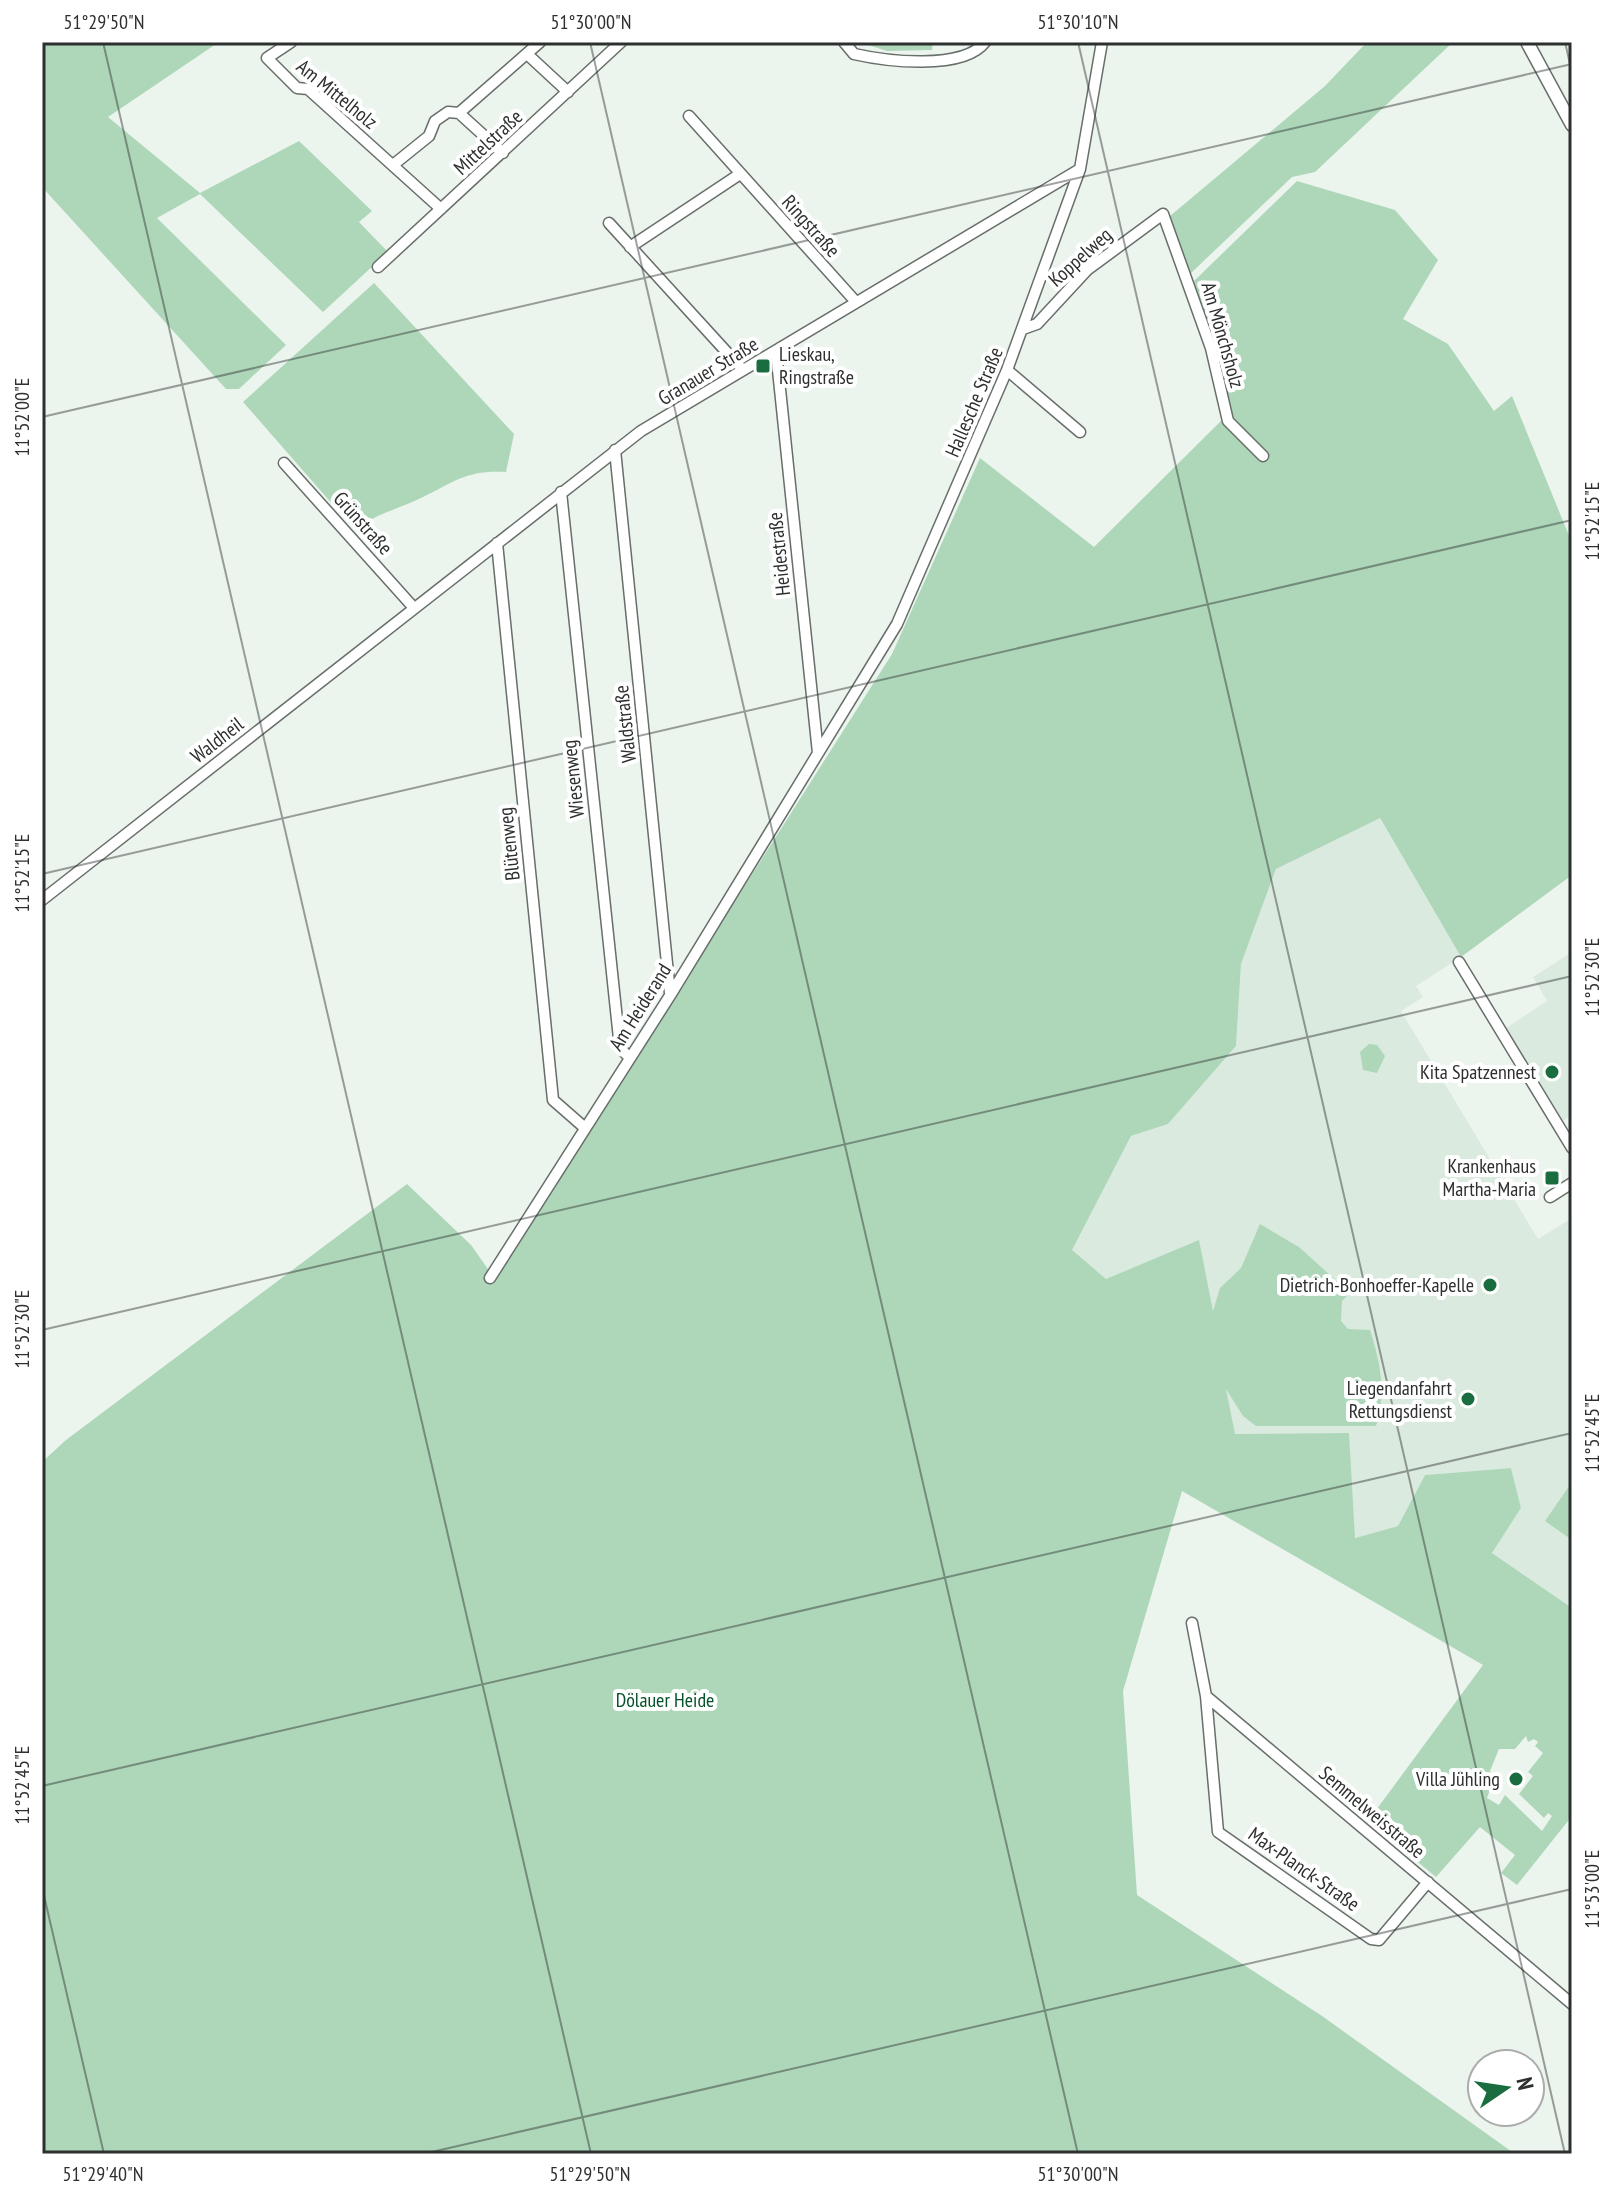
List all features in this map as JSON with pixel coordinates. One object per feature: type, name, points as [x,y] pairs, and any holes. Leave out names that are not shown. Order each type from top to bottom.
[{"type":"street","name":"Am Mittelholz","points":[[291,42],[267,58],[297,88],[308,89],[441,209]]},
{"type":"street","points":[[459,113],[540,42]]},
{"type":"street","name":"Mittelstraße","points":[[378,267],[621,42]]},
{"type":"street","points":[[844,42],[854,54],[918,62],[955,57],[980,48],[985,42]]},
{"type":"street","name":"Hallesche Straße","points":[[818,753],[897,624],[1007,370],[1080,169],[1102,42]]},
{"type":"street","points":[[1527,42],[1572,125]]},
{"type":"street","points":[[527,54],[568,92]]},
{"type":"street","points":[[393,165],[429,136],[435,121],[448,112],[459,113],[503,153]]},
{"type":"street","name":"Ringstraße","points":[[689,116],[856,302]]},
{"type":"street","name":"Granauer Straße","points":[[414,608],[615,450],[1080,169]]},
{"type":"street","points":[[630,247],[740,174]]},
{"type":"street","name":"Koppelweg","points":[[1023,329],[1037,324],[1087,270],[1163,214]]},
{"type":"street","name":"Am Mönchsholz","points":[[1163,214],[1211,348],[1228,421],[1263,456]]},
{"type":"street","points":[[609,223],[743,370]]},
{"type":"street","name":"Heidestraße","points":[[776,351],[818,753]]},
{"type":"street","points":[[1007,370],[1080,432]]},
{"type":"street","name":"Waldstraße","points":[[615,450],[671,994]]},
{"type":"street","name":"Grünstraße","points":[[284,463],[414,608]]},
{"type":"street","name":"Wiesenweg","points":[[561,492],[620,1048],[629,1057]]},
{"type":"street","name":"Blütenweg","points":[[497,543],[553,1100],[585,1128]]},
{"type":"street","name":"Waldheil","points":[[42,900],[414,608]]},
{"type":"street","name":"Am Heiderand","points":[[490,1278],[671,994],[818,753]]},
{"type":"street","points":[[1459,962],[1572,1148]]},
{"type":"street","points":[[1550,1197],[1572,1183]]},
{"type":"street","points":[[1192,1623],[1206,1696]]},
{"type":"street","name":"Max-Planck-Straße","points":[[1206,1696],[1218,1832],[1371,1939],[1379,1940],[1428,1882]]},
{"type":"street","name":"Semmelweisstraße","points":[[1206,1696],[1572,2004]]},
{"type":"shaded area","points":[[1379,817],[1461,957],[1416,986],[1423,997],[1401,1011],[1538,1239],[1572,1218],[1572,1608],[1492,1553],[1521,1508],[1511,1468],[1425,1475],[1398,1526],[1355,1538],[1234,1434],[1199,1241],[1106,1279],[1071,1251],[1131,1136],[1168,1124],[1236,1046],[1241,964],[1276,869]]},
{"type":"shaded area","name":"Kita Spatzennest","points":[[1572,952],[1572,1115],[1561,1122],[1505,1029],[1547,1001],[1533,977]]},
{"type":"green space","points":[[42,42],[219,42],[108,117],[200,193],[299,141],[372,211],[359,222],[388,252],[323,312],[200,194],[157,218],[286,345],[239,389],[226,389],[42,187]]},
{"type":"green space","points":[[859,42],[933,42],[932,50],[887,51]]},
{"type":"green space","points":[[1367,42],[1453,42],[1315,172],[1292,177],[1190,274],[1170,216],[1325,86]]},
{"type":"green space","name":"Dölauer Heide","points":[[1297,181],[1395,210],[1438,260],[1403,319],[1448,344],[1494,411],[1512,396],[1572,543],[1572,875],[1461,957],[1380,818],[1276,869],[1241,964],[1236,1046],[1168,1124],[1131,1136],[1072,1250],[1106,1279],[1199,1240],[1213,1311],[1220,1288],[1241,1268],[1260,1224],[1299,1247],[1350,1293],[1342,1301],[1341,1321],[1348,1329],[1370,1330],[1379,1366],[1382,1390],[1376,1426],[1256,1426],[1243,1416],[1226,1389],[1235,1434],[1349,1433],[1355,1538],[1398,1526],[1425,1475],[1511,1468],[1521,1508],[1492,1553],[1572,1608],[1572,1816],[1517,1885],[1501,1873],[1515,1855],[1480,1827],[1436,1877],[1368,1821],[1483,1665],[1182,1491],[1123,1691],[1137,1895],[1322,2016],[1466,2119],[1466,2128],[1479,2128],[1515,2154],[42,2154],[42,1462],[66,1440],[407,1184],[471,1245],[495,1279],[892,654],[980,458],[1094,547],[1229,413],[1192,283]],"holes":[[[1526,1736],[1528,1742],[1534,1739],[1538,1742],[1535,1746],[1543,1753],[1528,1772],[1533,1776],[1519,1794],[1544,1818],[1548,1813],[1552,1816],[1542,1831],[1505,1795],[1499,1805],[1487,1798],[1494,1778],[1490,1771],[1499,1749],[1515,1749]]]},
{"type":"green space","points":[[374,283],[514,434],[506,472],[462,478],[380,515],[355,530],[243,402]]},
{"type":"green space","points":[[1369,1044],[1377,1045],[1385,1056],[1377,1073],[1363,1070],[1360,1052]]},
{"type":"green space","points":[[1572,1482],[1572,1540],[1545,1521]]},
{"type":"place","name":"Lieskau, Ringstraße","points":[[763,366]]},
{"type":"place","name":"Kita Spatzennest","points":[[1552,1072]]},
{"type":"place","name":"Krankenhaus Martha-Maria","points":[[1552,1178]]},
{"type":"place","name":"Dietrich-Bonhoeffer-Kapelle","points":[[1490,1285]]},
{"type":"place","name":"Liegendanfahrt Rettungsdienst","points":[[1468,1399]]},
{"type":"place","name":"Villa Jühling","points":[[1516,1779]]}]
